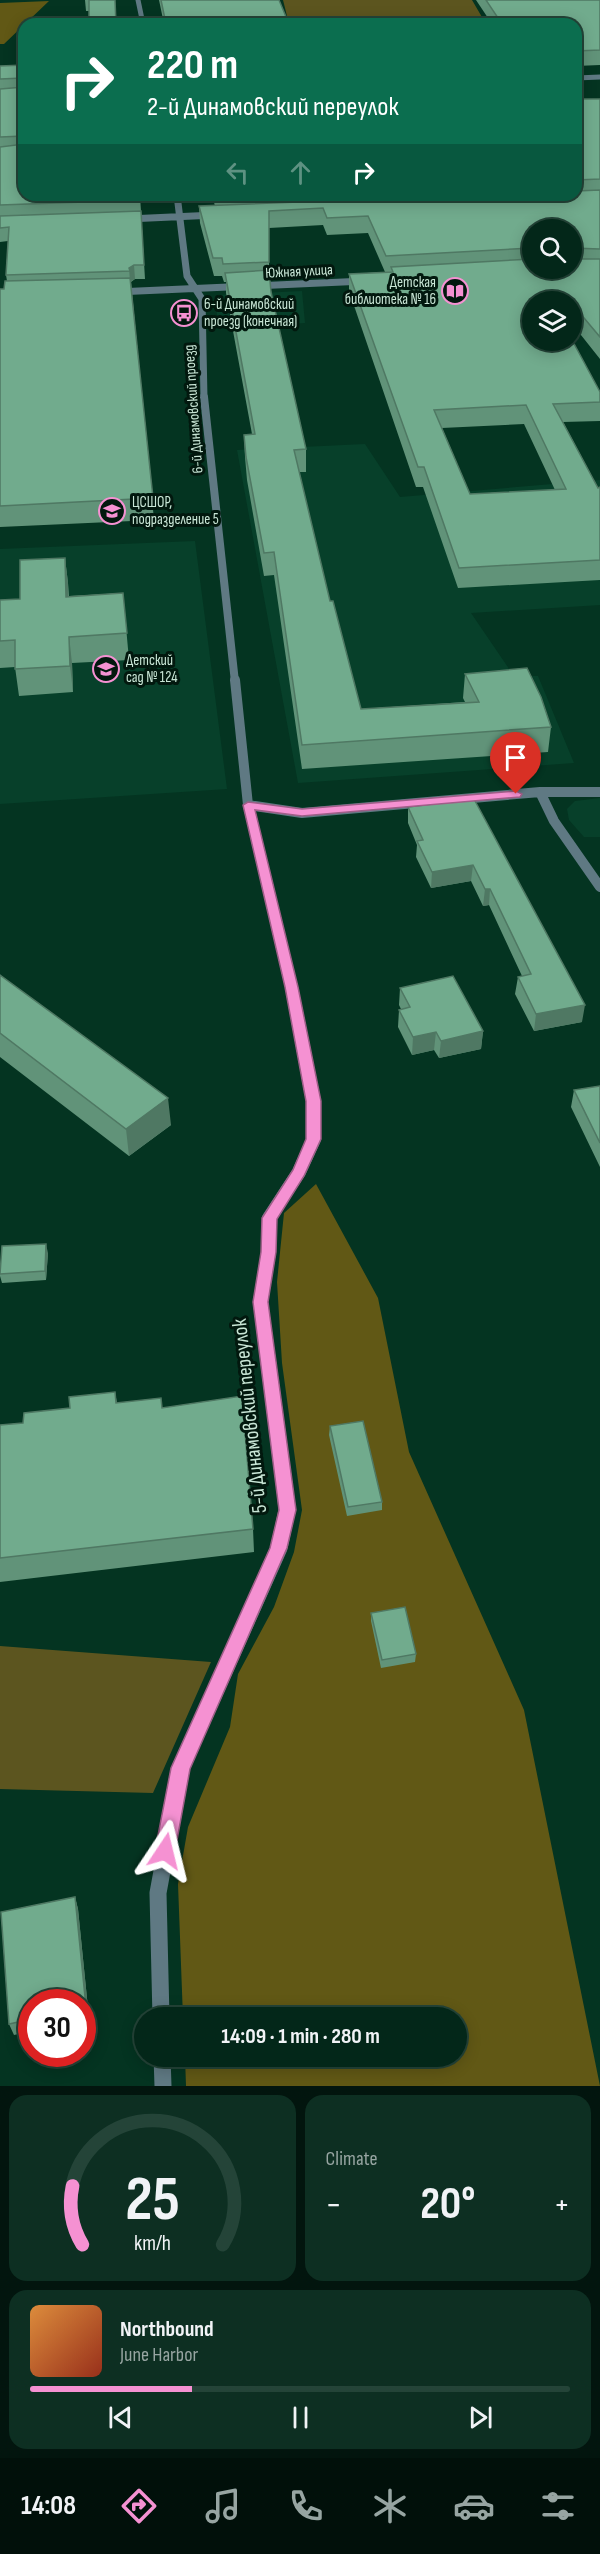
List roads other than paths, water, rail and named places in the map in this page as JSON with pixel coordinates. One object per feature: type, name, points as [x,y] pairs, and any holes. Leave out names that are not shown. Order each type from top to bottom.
[{"type":"street","points":[[138,0],[142,18]]},
{"type":"street","points":[[582,78],[600,77]]},
{"type":"street","name":"6-й Динамовский проезд","points":[[178,201],[187,276],[197,288],[201,299],[204,387],[248,805]]},
{"type":"street","points":[[114,220],[224,214]]},
{"type":"street","name":"Южная улица","points":[[104,292],[373,280]]},
{"type":"street","points":[[248,805],[302,813],[540,792],[600,792]]},
{"type":"street","points":[[540,792],[554,821],[600,887]]},
{"type":"street","name":"5-й Динамовский переулок","points":[[161,2007],[158,1893],[180,1768],[279,1548],[287,1510],[260,1302],[269,1252],[269,1218],[299,1172],[314,1139],[314,1101],[292,987],[248,805]]},
{"type":"street","points":[[162,2067],[163,2086]]},
{"type":"place","name":"Детская библиотека № 16","points":[[455,291]]},
{"type":"place","name":"6-й Динамовский проезд (конечная)","points":[[184,313]]},
{"type":"place","name":"ЦСШОР, подразделение 5","points":[[112,511]]},
{"type":"place","name":"Детский сад № 124","points":[[106,669]]}]
